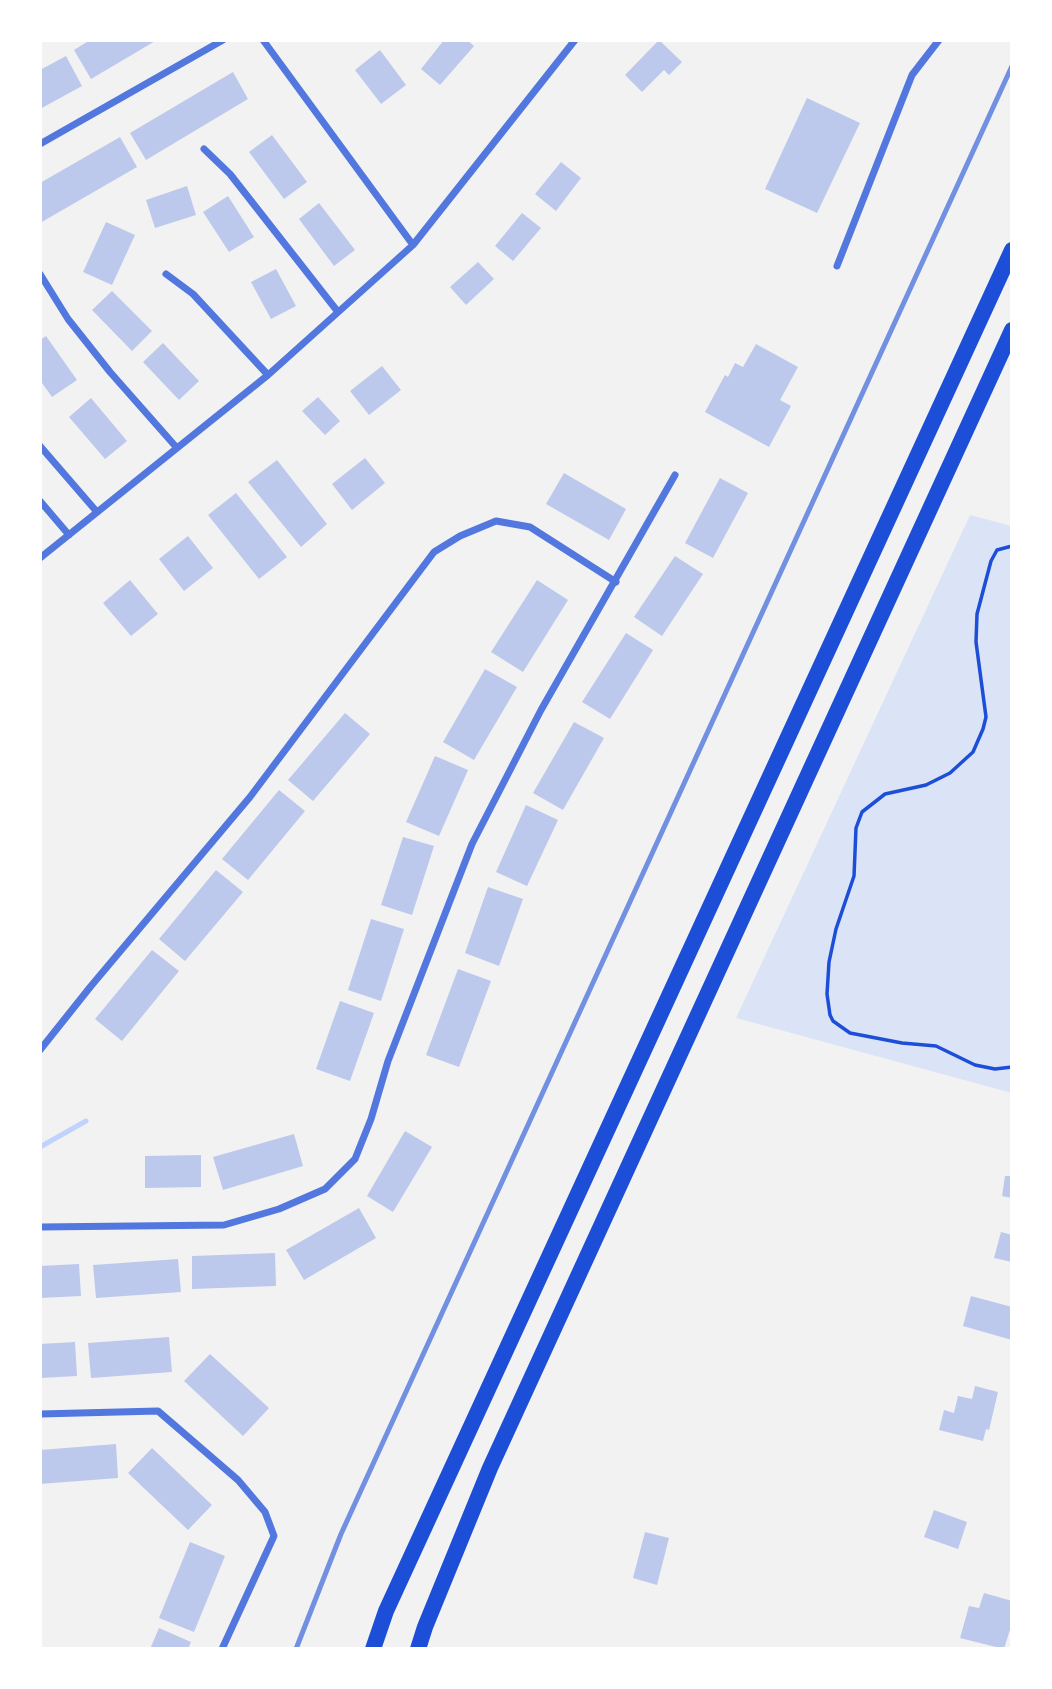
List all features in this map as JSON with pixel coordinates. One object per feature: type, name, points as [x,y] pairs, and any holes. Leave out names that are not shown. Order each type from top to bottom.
[{"type":"main road","points":[[373,1649],[386,1611],[1012,250]]},
{"type":"main road","points":[[418,1649],[490,1468],[1012,330]]},
{"type":"street","points":[[40,144],[223,40]]},
{"type":"street","points":[[263,40],[413,245]]},
{"type":"street","points":[[40,558],[268,376],[413,245],[575,40]]},
{"type":"street","points":[[837,266],[912,75],[939,40]]},
{"type":"street","points":[[204,149],[230,174],[338,312]]},
{"type":"street","points":[[40,274],[68,319],[110,372],[177,448]]},
{"type":"street","points":[[166,274],[193,293],[268,376]]},
{"type":"street","points":[[40,446],[97,512]]},
{"type":"street","points":[[40,1227],[224,1225],[279,1209],[325,1189],[355,1159],[371,1119],[388,1061],[472,844],[541,710],[675,475]]},
{"type":"street","points":[[40,501],[69,535]]},
{"type":"street","points":[[40,1050],[250,797],[435,551],[460,536],[496,521],[530,527],[616,582]]},
{"type":"street","points":[[40,1414],[158,1411],[239,1480],[265,1512],[274,1536],[222,1649]]},
{"type":"path","points":[[1012,546],[997,550],[991,561],[977,614],[976,642],[986,717],[983,729],[973,751],[950,773],[926,785],[885,794],[862,812],[856,828],[854,876],[836,929],[829,962],[827,994],[833,1021],[850,1032],[902,1043],[936,1046],[975,1065],[995,1069],[1012,1067]]},
{"type":"shaded area","points":[[970,515],[1012,526],[1012,1093],[736,1018]]},
{"type":"building","points":[[90,40],[157,40],[91,79],[74,50]]},
{"type":"building","points":[[444,40],[467,40],[474,46],[440,85],[421,69]]},
{"type":"building","points":[[659,40],[682,62],[669,75],[664,70],[642,92],[625,75]]},
{"type":"building","points":[[380,50],[406,85],[381,104],[355,70]]},
{"type":"building","points":[[66,56],[82,86],[40,109],[40,70]]},
{"type":"building","points":[[233,72],[248,99],[146,160],[130,133]]},
{"type":"building","points":[[807,98],[860,123],[817,213],[765,189]]},
{"type":"building","points":[[272,135],[307,182],[284,199],[249,152]]},
{"type":"building","points":[[120,137],[137,167],[40,223],[40,183]]},
{"type":"building","points":[[561,162],[581,178],[556,211],[535,194]]},
{"type":"building","points":[[187,186],[196,215],[155,228],[146,200]]},
{"type":"building","points":[[228,196],[254,237],[229,252],[203,212]]},
{"type":"building","points":[[319,203],[355,250],[334,266],[299,219]]},
{"type":"building","points":[[522,213],[541,228],[513,261],[495,246]]},
{"type":"building","points":[[106,222],[135,235],[112,285],[83,272]]},
{"type":"building","points":[[478,262],[494,279],[466,305],[450,287]]},
{"type":"building","points":[[276,269],[296,306],[271,319],[251,282]]},
{"type":"building","points":[[112,291],[152,331],[132,351],[92,310]]},
{"type":"building","points":[[46,336],[77,380],[52,397],[40,380],[40,340]]},
{"type":"building","points":[[163,343],[199,381],[179,400],[143,362]]},
{"type":"building","points":[[756,344],[798,367],[780,400],[791,406],[769,447],[705,412],[725,375],[728,377],[735,363],[743,367]]},
{"type":"building","points":[[382,366],[401,390],[369,415],[350,391]]},
{"type":"building","points":[[318,397],[340,421],[325,435],[302,411]]},
{"type":"building","points":[[91,398],[127,441],[105,459],[69,417]]},
{"type":"building","points":[[365,458],[385,483],[352,510],[332,484]]},
{"type":"building","points":[[277,460],[327,524],[301,547],[248,482]]},
{"type":"building","points":[[564,473],[626,509],[609,540],[546,504]]},
{"type":"building","points":[[720,478],[748,493],[713,558],[685,543]]},
{"type":"building","points":[[236,493],[287,557],[259,579],[208,515]]},
{"type":"building","points":[[188,536],[213,568],[184,591],[159,559]]},
{"type":"building","points":[[675,556],[703,574],[662,636],[634,617]]},
{"type":"building","points":[[130,580],[158,614],[131,636],[103,603]]},
{"type":"building","points":[[537,580],[568,600],[523,672],[491,652]]},
{"type":"building","points":[[626,633],[653,650],[610,719],[582,702]]},
{"type":"building","points":[[485,669],[517,687],[474,760],[443,742]]},
{"type":"building","points":[[345,713],[370,734],[313,801],[288,780]]},
{"type":"building","points":[[574,722],[604,738],[563,810],[533,793]]},
{"type":"building","points":[[435,756],[468,770],[439,836],[406,822]]},
{"type":"building","points":[[279,790],[305,811],[248,880],[222,859]]},
{"type":"building","points":[[526,805],[558,820],[527,886],[496,872]]},
{"type":"building","points":[[403,837],[434,846],[412,915],[381,905]]},
{"type":"building","points":[[216,870],[243,892],[185,961],[159,939]]},
{"type":"building","points":[[488,887],[523,899],[499,966],[465,953]]},
{"type":"building","points":[[371,919],[404,929],[381,1001],[348,990]]},
{"type":"building","points":[[152,950],[179,971],[122,1041],[95,1019]]},
{"type":"building","points":[[458,969],[491,981],[459,1067],[426,1055]]},
{"type":"building","points":[[340,1001],[374,1013],[350,1081],[316,1069]]},
{"type":"building","points":[[405,1131],[432,1147],[393,1212],[367,1196]]},
{"type":"building","points":[[294,1134],[303,1166],[223,1190],[213,1157]]},
{"type":"building","points":[[201,1155],[201,1187],[145,1188],[145,1156]]},
{"type":"building","points":[[1005,1176],[1012,1176],[1012,1198],[1002,1196]]},
{"type":"building","points":[[359,1208],[376,1238],[304,1280],[286,1250]]},
{"type":"building","points":[[1001,1232],[1012,1235],[1012,1262],[994,1258]]},
{"type":"building","points":[[275,1253],[276,1286],[192,1289],[192,1256]]},
{"type":"building","points":[[178,1259],[181,1292],[96,1298],[93,1265]]},
{"type":"building","points":[[79,1264],[81,1296],[40,1298],[40,1266]]},
{"type":"building","points":[[971,1296],[1012,1307],[1012,1340],[963,1326]]},
{"type":"building","points":[[169,1337],[172,1372],[91,1378],[88,1343]]},
{"type":"building","points":[[75,1342],[77,1376],[40,1378],[40,1344]]},
{"type":"building","points":[[210,1354],[269,1408],[243,1436],[184,1381]]},
{"type":"building","points":[[975,1386],[998,1392],[989,1430],[986,1429],[983,1441],[939,1430],[944,1410],[954,1413],[958,1396],[972,1399]]},
{"type":"building","points":[[116,1444],[118,1478],[40,1484],[40,1450]]},
{"type":"building","points":[[152,1448],[212,1505],[188,1530],[128,1473]]},
{"type":"building","points":[[934,1510],[967,1522],[958,1549],[924,1537]]},
{"type":"building","points":[[645,1532],[669,1538],[657,1585],[633,1578]]},
{"type":"building","points":[[190,1542],[225,1556],[194,1632],[159,1618]]},
{"type":"building","points":[[984,1593],[1012,1601],[1012,1623],[1004,1649],[960,1638],[969,1606],[979,1608]]},
{"type":"building","points":[[159,1628],[191,1642],[188,1649],[150,1649]]},
{"type":"waterway","points":[[40,1147],[86,1121]]},
{"type":"railway","points":[[296,1649],[341,1534],[1012,66]]}]
